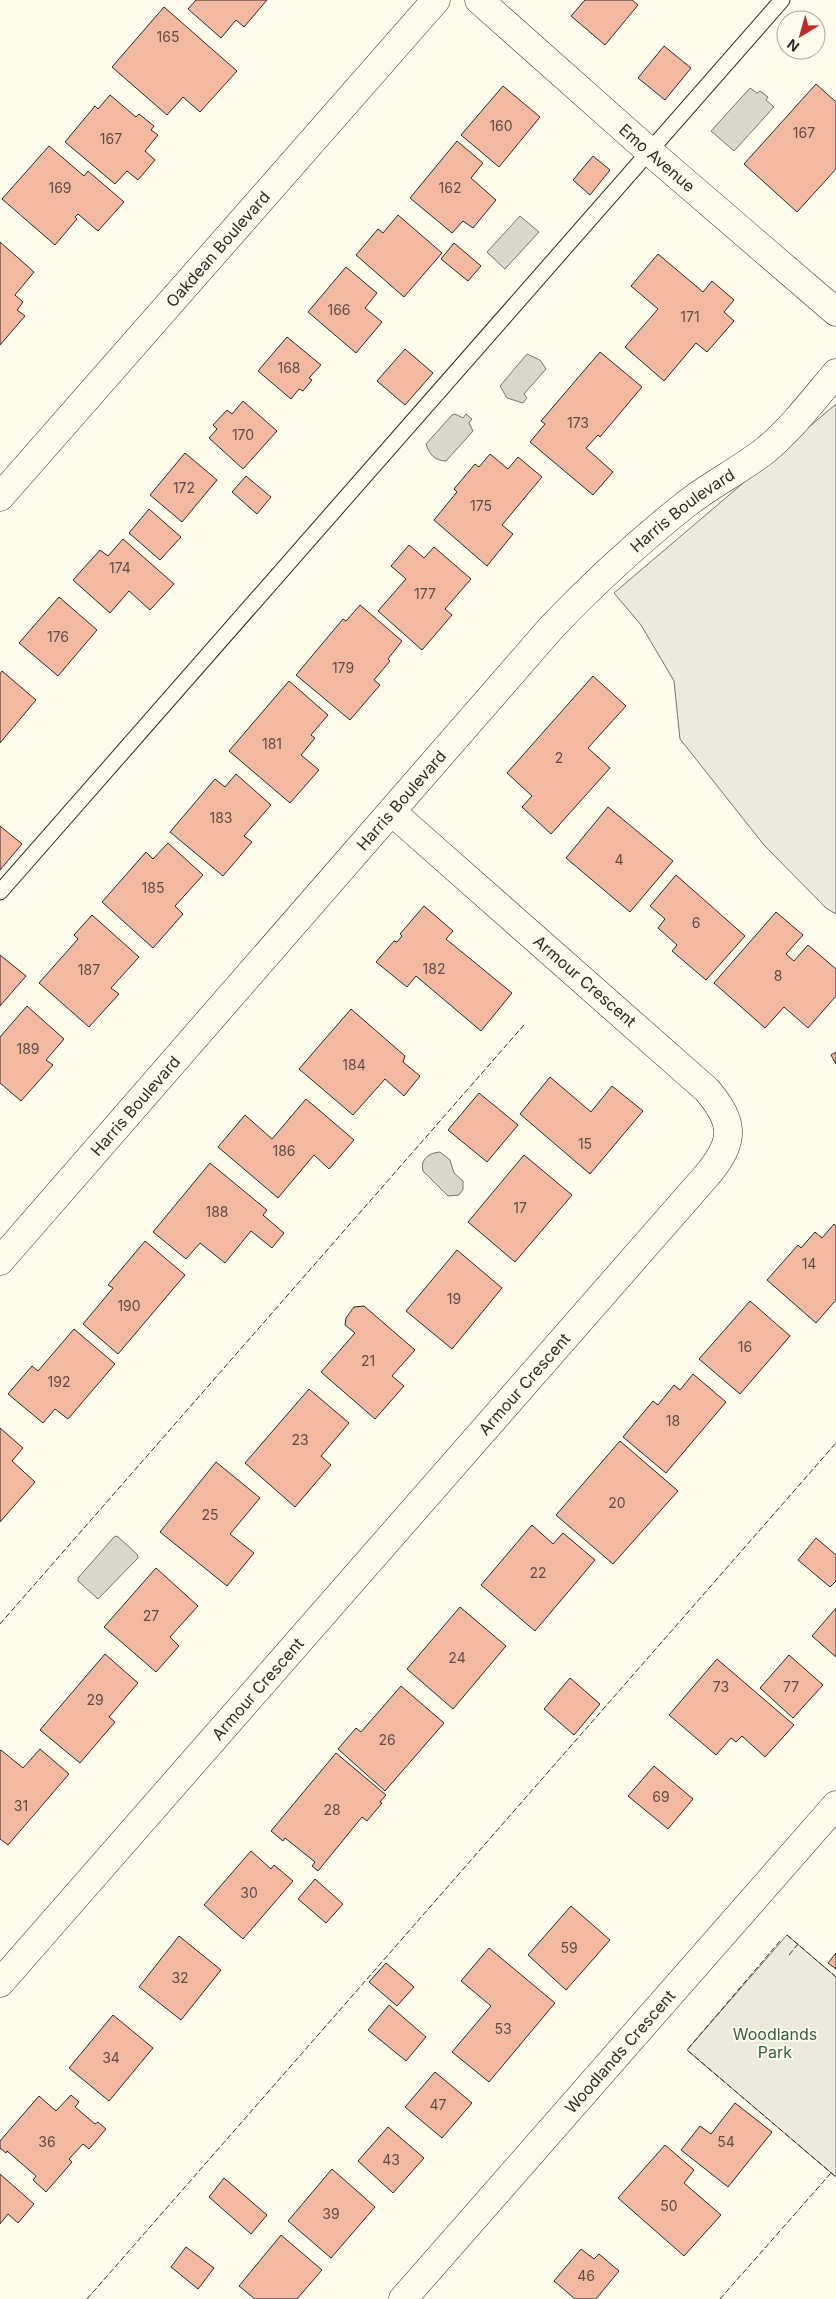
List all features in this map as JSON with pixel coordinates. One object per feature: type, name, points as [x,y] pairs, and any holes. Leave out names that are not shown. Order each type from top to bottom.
[{"type":"street","name":"Oakdean Boulevard","points":[[0,497],[436,0]]},
{"type":"street","name":"Emo Avenue","points":[[479,0],[649,151],[836,312]]},
{"type":"street","name":"Harris Boulevard","points":[[0,1261],[551,628],[597,580],[687,502],[767,448],[789,427],[836,373]]},
{"type":"street","name":"Armour Crescent","points":[[0,1983],[708,1174],[727,1146],[730,1135],[724,1114],[718,1103],[702,1086],[392,812]]},
{"type":"street","name":"Woodlands Crescent","points":[[403,2299],[836,1805]]},
{"type":"lane","points":[[0,892],[782,0]]},
{"type":"green space","points":[[836,404],[836,914],[826,908],[764,845],[680,739],[674,681],[641,625],[614,593]]},
{"type":"green space","name":"Woodlands Park","points":[[787,1935],[836,1977],[836,2177],[687,2050]]},
{"type":"shaded area","points":[[750,88],[757,93],[760,91],[768,97],[766,100],[774,107],[734,151],[711,131]]},
{"type":"shaded area","points":[[520,216],[539,232],[505,269],[487,252]]},
{"type":"shaded area","points":[[527,354],[540,360],[546,369],[524,394],[527,398],[523,403],[507,398],[500,386]]},
{"type":"shaded area","points":[[455,414],[463,418],[466,414],[472,419],[469,423],[473,431],[446,461],[439,460],[431,454],[426,444]]},
{"type":"shaded area","points":[[440,1152],[450,1160],[454,1173],[463,1181],[463,1189],[459,1195],[448,1196],[423,1171],[422,1167],[426,1157]]},
{"type":"shaded area","points":[[117,1536],[137,1554],[138,1558],[98,1599],[78,1581],[78,1578],[114,1537]]},
{"type":"building","points":[[196,0],[267,0],[244,27],[236,20],[221,38],[188,9]]},
{"type":"building","points":[[585,0],[632,0],[638,5],[605,45],[571,16]]},
{"type":"building","points":[[164,7],[237,71],[200,112],[183,97],[167,115],[112,67]]},
{"type":"building","points":[[664,46],[691,68],[665,100],[638,78]]},
{"type":"building","points":[[816,84],[836,102],[836,169],[797,212],[744,164]]},
{"type":"building","points":[[503,86],[540,117],[499,167],[461,135]]},
{"type":"building","points":[[110,95],[136,117],[139,114],[154,126],[151,130],[158,135],[145,151],[155,160],[138,180],[127,171],[115,184],[65,142],[95,106],[98,109]]},
{"type":"building","points":[[457,141],[483,163],[471,178],[496,200],[473,228],[463,221],[452,233],[410,198]]},
{"type":"building","points":[[49,146],[84,176],[88,171],[124,202],[98,231],[78,214],[75,217],[77,219],[55,245],[2,199]]},
{"type":"building","points":[[593,156],[610,170],[590,195],[573,180]]},
{"type":"building","points":[[398,215],[442,253],[404,297],[356,255],[378,229],[383,233]]},
{"type":"building","points":[[0,242],[34,272],[15,295],[23,302],[17,310],[25,316],[0,345]]},
{"type":"building","points":[[454,243],[481,266],[468,281],[441,259]]},
{"type":"building","points":[[658,254],[703,292],[712,281],[734,300],[724,312],[734,321],[707,352],[696,343],[664,381],[625,347],[658,309],[631,286]]},
{"type":"building","points":[[346,267],[377,293],[365,308],[382,322],[356,353],[308,312]]},
{"type":"building","points":[[287,337],[321,365],[309,378],[312,380],[303,391],[299,389],[291,399],[258,371]]},
{"type":"building","points":[[405,349],[433,373],[405,405],[377,381]]},
{"type":"building","points":[[600,352],[642,387],[600,437],[598,435],[586,448],[613,472],[593,495],[530,442],[545,424],[541,421]]},
{"type":"building","points":[[243,401],[277,431],[243,469],[209,438],[217,429],[213,425],[227,410],[232,414]]},
{"type":"building","points":[[185,453],[217,480],[182,522],[150,495]]},
{"type":"building","points":[[490,454],[508,469],[518,457],[542,477],[502,525],[513,534],[487,566],[434,520],[457,492],[454,489],[475,464],[479,467]]},
{"type":"building","points":[[246,476],[271,497],[257,514],[232,492]]},
{"type":"building","points":[[149,509],[181,537],[160,560],[129,533]]},
{"type":"building","points":[[123,539],[174,584],[150,610],[129,591],[110,613],[73,580],[100,550],[108,556]]},
{"type":"building","points":[[409,545],[424,558],[434,547],[471,579],[445,609],[452,615],[422,650],[378,611],[406,579],[391,566]]},
{"type":"building","points":[[59,597],[97,630],[58,676],[19,643]]},
{"type":"building","points":[[360,605],[402,641],[388,659],[390,661],[374,680],[380,685],[350,720],[296,675],[343,619],[346,621]]},
{"type":"building","points":[[2,671],[36,700],[0,743],[0,674]]},
{"type":"building","points":[[593,676],[626,706],[588,748],[610,768],[551,834],[522,807],[532,796],[507,773]]},
{"type":"building","points":[[289,681],[328,715],[311,735],[315,738],[301,755],[319,770],[290,803],[229,751]]},
{"type":"building","points":[[236,774],[271,805],[244,836],[252,842],[223,876],[170,832],[215,779],[225,787]]},
{"type":"building","points":[[608,807],[673,861],[630,912],[566,858]]},
{"type":"building","points":[[0,826],[22,844],[0,870]]},
{"type":"building","points":[[168,843],[203,875],[175,906],[183,914],[153,948],[102,902],[146,852],[153,859]]},
{"type":"building","points":[[676,875],[745,936],[706,980],[672,951],[677,945],[658,928],[665,919],[650,906]]},
{"type":"building","points":[[424,906],[453,931],[446,939],[512,993],[481,1031],[416,976],[407,987],[376,962],[394,941],[397,942],[402,936],[400,934]]},
{"type":"building","points":[[776,912],[803,935],[786,954],[794,961],[808,945],[836,969],[836,996],[808,1028],[784,1007],[765,1028],[714,983]]},
{"type":"building","points":[[92,915],[139,957],[111,988],[119,994],[89,1027],[39,983],[78,939],[74,935]]},
{"type":"building","points":[[0,955],[26,976],[0,1006]]},
{"type":"building","points":[[27,1006],[64,1039],[46,1060],[53,1065],[21,1101],[0,1083],[0,1037]]},
{"type":"building","points":[[351,1009],[405,1056],[403,1062],[420,1076],[404,1096],[385,1079],[353,1115],[299,1069]]},
{"type":"building","points":[[836,1052],[836,1064],[831,1055]]},
{"type":"building","points":[[550,1077],[591,1112],[612,1086],[643,1111],[590,1174],[520,1114]]},
{"type":"building","points":[[479,1093],[518,1125],[487,1162],[448,1130]]},
{"type":"building","points":[[306,1099],[354,1140],[329,1169],[314,1155],[278,1198],[218,1147],[245,1115],[272,1139]]},
{"type":"building","points":[[524,1155],[572,1195],[515,1262],[468,1222]]},
{"type":"building","points":[[210,1163],[267,1210],[263,1215],[284,1233],[272,1248],[251,1231],[225,1263],[200,1243],[186,1259],[153,1232]]},
{"type":"building","points":[[834,1224],[836,1226],[836,1300],[816,1323],[767,1280],[798,1245],[801,1248],[815,1232],[822,1238]]},
{"type":"building","points":[[145,1241],[185,1275],[118,1354],[83,1324],[113,1288],[108,1285]]},
{"type":"building","points":[[457,1250],[502,1288],[452,1349],[406,1311]]},
{"type":"building","points":[[750,1301],[790,1336],[740,1394],[699,1359]]},
{"type":"building","points":[[364,1306],[415,1350],[392,1376],[404,1386],[375,1419],[321,1372],[355,1333],[345,1325],[346,1318],[354,1307]]},
{"type":"building","points":[[74,1329],[115,1364],[68,1419],[55,1409],[43,1423],[8,1394],[32,1366],[38,1371]]},
{"type":"building","points":[[693,1374],[726,1402],[666,1473],[623,1437],[653,1401],[658,1405],[674,1385],[680,1390]]},
{"type":"building","points":[[309,1389],[349,1423],[321,1456],[331,1465],[295,1507],[245,1463]]},
{"type":"building","points":[[0,1428],[23,1448],[12,1461],[35,1482],[0,1522]]},
{"type":"building","points":[[620,1441],[678,1491],[613,1564],[556,1515]]},
{"type":"building","points":[[216,1462],[260,1498],[230,1534],[254,1553],[227,1586],[160,1532]]},
{"type":"building","points":[[532,1525],[553,1544],[563,1533],[595,1560],[535,1631],[481,1585]]},
{"type":"building","points":[[816,1538],[836,1555],[836,1581],[830,1587],[798,1560]]},
{"type":"building","points":[[156,1568],[198,1606],[170,1637],[179,1646],[156,1672],[104,1627]]},
{"type":"building","points":[[460,1607],[506,1646],[453,1709],[407,1669]]},
{"type":"building","points":[[836,1608],[836,1657],[812,1636]]},
{"type":"building","points":[[105,1654],[138,1683],[109,1717],[115,1722],[80,1763],[40,1730]]},
{"type":"building","points":[[789,1655],[823,1685],[793,1718],[760,1688]]},
{"type":"building","points":[[717,1659],[794,1725],[765,1757],[742,1736],[736,1742],[731,1738],[716,1755],[669,1715]]},
{"type":"building","points":[[570,1678],[600,1704],[574,1735],[544,1709]]},
{"type":"building","points":[[401,1686],[444,1723],[385,1791],[338,1749],[356,1728],[361,1732]]},
{"type":"building","points":[[40,1749],[69,1774],[8,1845],[0,1839],[0,1751],[23,1768]]},
{"type":"building","points":[[336,1753],[386,1795],[367,1821],[362,1817],[318,1871],[312,1866],[315,1862],[285,1838],[283,1841],[271,1831]]},
{"type":"building","points":[[654,1766],[693,1799],[668,1829],[628,1796]]},
{"type":"building","points":[[251,1851],[271,1869],[274,1865],[293,1881],[243,1939],[204,1905]]},
{"type":"building","points":[[315,1879],[343,1904],[326,1923],[298,1899]]},
{"type":"building","points":[[571,1906],[610,1940],[566,1990],[528,1955]]},
{"type":"building","points":[[179,1936],[221,1970],[181,2020],[139,1987]]},
{"type":"building","points":[[489,1948],[555,2003],[489,2082],[452,2052],[491,2006],[461,1981]]},
{"type":"building","points":[[836,1953],[836,1969],[828,1963]]},
{"type":"building","points":[[386,1963],[414,1987],[397,2006],[369,1982]]},
{"type":"building","points":[[389,2005],[426,2037],[406,2061],[368,2030]]},
{"type":"building","points":[[113,2015],[153,2048],[109,2101],[69,2068]]},
{"type":"building","points":[[435,2072],[472,2103],[442,2138],[405,2107]]},
{"type":"building","points":[[71,2095],[79,2102],[75,2107],[95,2124],[98,2122],[106,2129],[89,2149],[83,2144],[69,2159],[72,2162],[46,2192],[33,2180],[36,2176],[7,2151],[6,2153],[0,2148],[0,2141],[39,2096],[56,2111]]},
{"type":"building","points":[[735,2103],[772,2132],[728,2187],[681,2150],[700,2126],[711,2134]]},
{"type":"building","points":[[388,2127],[424,2158],[393,2193],[358,2161]]},
{"type":"building","points":[[665,2145],[694,2170],[684,2183],[721,2215],[684,2256],[618,2198]]},
{"type":"building","points":[[332,2169],[375,2207],[331,2258],[288,2221]]},
{"type":"building","points":[[0,2174],[34,2204],[18,2223],[8,2214],[0,2224]]},
{"type":"building","points":[[224,2178],[267,2215],[251,2234],[209,2197]]},
{"type":"building","points":[[281,2235],[322,2270],[297,2299],[255,2299],[239,2286]]},
{"type":"building","points":[[186,2247],[214,2268],[198,2289],[171,2267]]},
{"type":"building","points":[[581,2249],[594,2259],[599,2254],[619,2271],[596,2299],[575,2299],[554,2281]]},
{"type":"fence","points":[[0,1624],[524,1025]]},
{"type":"fence","points":[[87,2299],[836,1443]]},
{"type":"fence","points":[[787,1935],[836,1977]]},
{"type":"fence","points":[[780,1941],[687,2050],[836,2177]]},
{"type":"fence","points":[[789,1955],[798,1944]]},
{"type":"fence","points":[[720,2299],[831,2173]]}]
